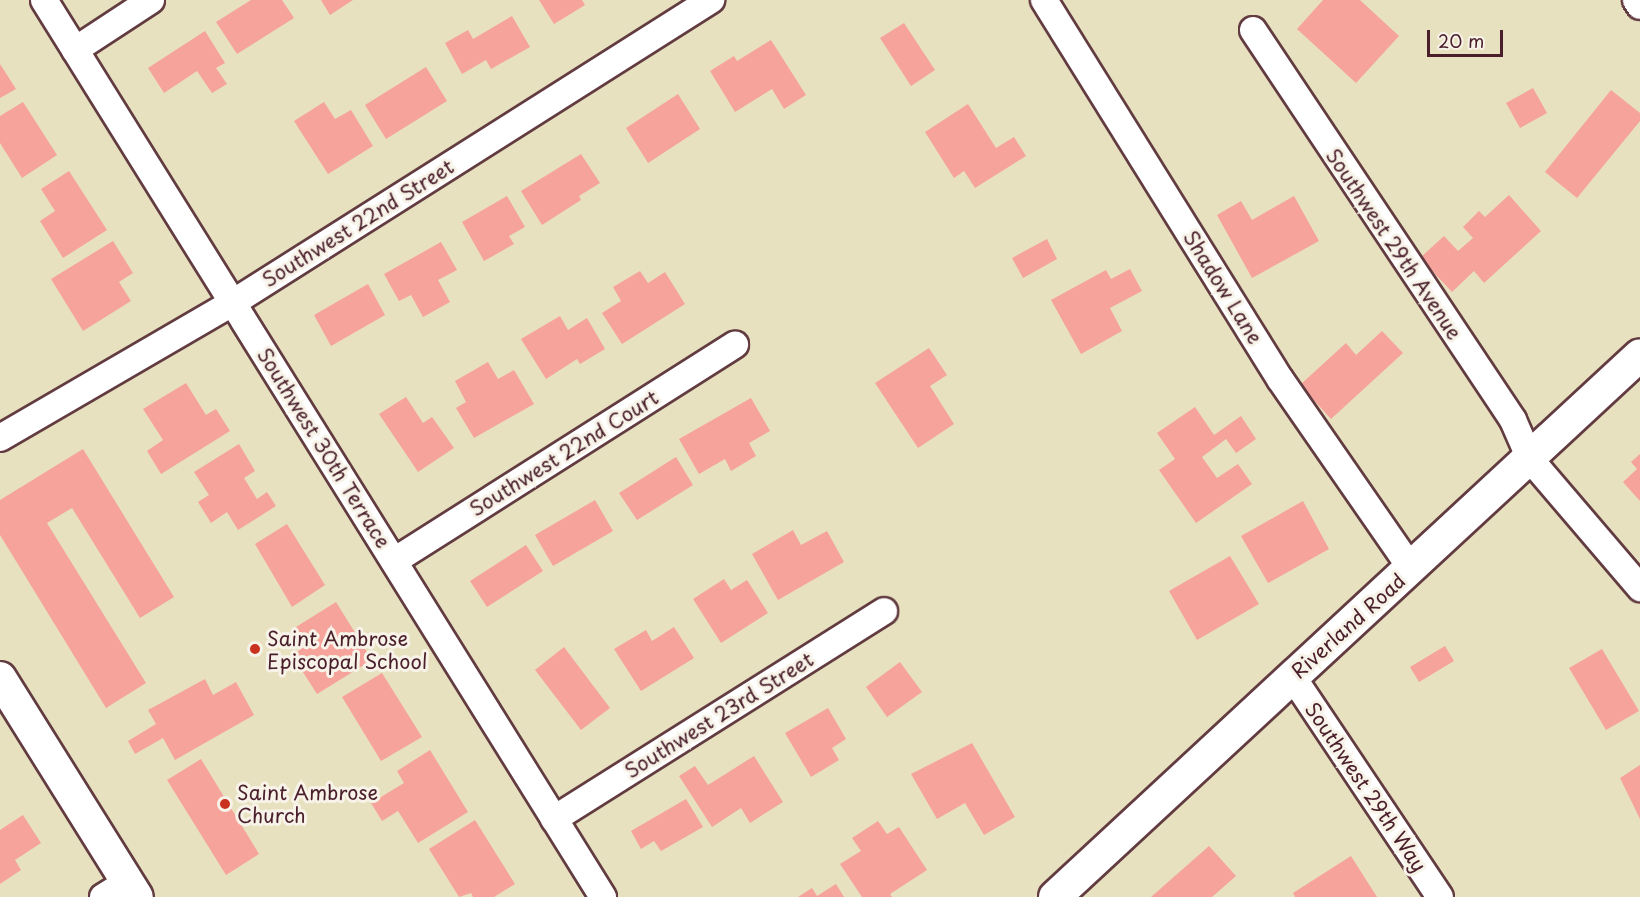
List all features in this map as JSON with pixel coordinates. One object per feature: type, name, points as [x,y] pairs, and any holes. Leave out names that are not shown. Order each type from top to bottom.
[{"type":"street","name":"Southwest 30th Terrace","points":[[44,0],[603,897]]},
{"type":"street","points":[[75,50],[151,0]]},
{"type":"street","name":"Southwest 22nd Street","points":[[0,438],[234,302],[711,0]]},
{"type":"street","name":"Shadow Lane","points":[[1044,0],[1280,379],[1411,568]]},
{"type":"street","points":[[1636,0],[1640,6]]},
{"type":"street","name":"Southwest 29th Avenue","points":[[1253,30],[1512,420],[1530,459],[1640,588]]},
{"type":"street","name":"Southwest 22nd Court","points":[[394,561],[735,345]]},
{"type":"street","name":"Riverland Road","points":[[1070,892],[1292,676],[1530,459],[1640,355]]},
{"type":"street","name":"Southwest 23rd Street","points":[[554,819],[885,611]]},
{"type":"street","name":"Southwest 29th Way","points":[[1292,676],[1440,897]]},
{"type":"street","points":[[0,678],[122,892]]},
{"type":"building","points":[[251,0],[282,0],[294,18],[237,54],[216,22]]},
{"type":"building","points":[[321,0],[353,0],[330,15]]},
{"type":"building","points":[[539,0],[582,0],[585,5],[554,24]]},
{"type":"building","points":[[1323,0],[1360,0],[1399,36],[1356,83],[1297,29]]},
{"type":"building","points":[[512,16],[530,47],[491,69],[486,60],[462,74],[445,43],[468,30],[473,39]]},
{"type":"building","points":[[904,23],[935,70],[911,86],[880,38]]},
{"type":"building","points":[[205,31],[225,63],[216,68],[227,84],[212,93],[197,71],[164,93],[148,68]]},
{"type":"building","points":[[771,40],[806,95],[784,109],[772,89],[735,112],[710,71],[734,56],[737,61]]},
{"type":"building","points":[[0,64],[16,89],[0,98]]},
{"type":"building","points":[[426,67],[447,101],[386,139],[365,105]]},
{"type":"building","points":[[1533,88],[1547,113],[1520,128],[1506,103]]},
{"type":"building","points":[[1611,90],[1640,113],[1640,121],[1577,198],[1545,172]]},
{"type":"building","points":[[678,94],[700,129],[648,163],[626,128]]},
{"type":"building","points":[[23,102],[57,155],[22,178],[0,143],[0,116]]},
{"type":"building","points":[[324,102],[335,119],[351,110],[373,146],[328,174],[294,121]]},
{"type":"building","points":[[968,104],[996,148],[1014,137],[1026,156],[975,188],[964,171],[954,178],[925,132]]},
{"type":"building","points":[[581,154],[600,183],[579,196],[581,200],[542,225],[521,191]]},
{"type":"building","points":[[69,171],[107,230],[63,258],[40,221],[55,211],[41,189]]},
{"type":"building","points":[[1509,195],[1541,231],[1484,283],[1474,271],[1452,292],[1420,258],[1444,236],[1458,251],[1473,238],[1463,227],[1479,211],[1485,217]]},
{"type":"building","points":[[507,196],[525,227],[509,236],[514,244],[484,261],[462,222]]},
{"type":"building","points":[[1294,196],[1319,241],[1252,278],[1217,215],[1241,201],[1252,220]]},
{"type":"building","points":[[1047,239],[1057,259],[1023,278],[1012,258]]},
{"type":"building","points":[[113,241],[133,273],[119,282],[131,301],[83,331],[51,279]]},
{"type":"building","points":[[441,242],[457,270],[438,280],[450,302],[423,317],[411,295],[399,301],[384,274]]},
{"type":"building","points":[[1130,269],[1142,291],[1110,308],[1122,331],[1081,354],[1051,300],[1106,270],[1111,279]]},
{"type":"building","points":[[640,271],[648,283],[665,272],[685,304],[622,344],[602,313],[621,301],[613,287]]},
{"type":"building","points":[[368,284],[385,315],[331,346],[314,315]]},
{"type":"building","points":[[560,316],[568,330],[587,318],[605,349],[580,364],[577,359],[546,379],[521,339]]},
{"type":"building","points":[[1382,331],[1403,353],[1331,419],[1300,385],[1346,343],[1356,355]]},
{"type":"building","points":[[929,348],[947,375],[930,386],[954,424],[918,448],[875,383]]},
{"type":"building","points":[[488,362],[498,379],[514,370],[534,404],[474,438],[456,408],[466,402],[455,381]]},
{"type":"building","points":[[186,383],[206,415],[216,409],[230,431],[161,474],[147,451],[163,440],[143,409]]},
{"type":"building","points":[[406,397],[423,423],[432,417],[454,448],[418,472],[379,414]]},
{"type":"building","points":[[751,398],[770,431],[749,443],[756,456],[731,471],[725,459],[699,474],[679,439]]},
{"type":"building","points":[[1195,407],[1214,435],[1241,416],[1256,439],[1236,453],[1226,439],[1202,457],[1217,478],[1238,464],[1252,484],[1196,523],[1159,470],[1175,459],[1157,433]]},
{"type":"building","points":[[239,444],[255,471],[244,478],[257,499],[267,492],[276,506],[238,530],[227,512],[211,523],[198,502],[209,495],[194,472]]},
{"type":"building","points":[[83,449],[174,597],[140,618],[72,508],[47,523],[146,683],[106,708],[0,535],[0,500]]},
{"type":"building","points":[[1640,454],[1640,501],[1623,482],[1637,469],[1631,462]]},
{"type":"building","points":[[676,457],[693,485],[637,520],[619,493]]},
{"type":"building","points":[[595,500],[613,531],[553,566],[535,535]]},
{"type":"building","points":[[1303,501],[1329,549],[1268,583],[1241,536]]},
{"type":"building","points":[[287,524],[325,585],[292,607],[255,544]]},
{"type":"building","points":[[793,530],[801,545],[827,531],[844,562],[778,600],[752,554]]},
{"type":"building","points":[[526,545],[543,571],[487,607],[470,581]]},
{"type":"building","points":[[1230,556],[1259,604],[1197,640],[1169,591]]},
{"type":"building","points":[[724,579],[731,590],[747,580],[768,613],[721,643],[693,599]]},
{"type":"building","points":[[336,602],[372,660],[317,694],[292,655],[307,645],[296,627]]},
{"type":"building","points":[[674,627],[694,658],[641,691],[614,649],[646,630],[652,641]]},
{"type":"building","points":[[1445,646],[1454,661],[1419,682],[1410,667]]},
{"type":"building","points":[[564,647],[610,708],[581,730],[535,670]]},
{"type":"building","points":[[1602,649],[1639,711],[1606,730],[1569,668]]},
{"type":"building","points":[[900,662],[922,692],[887,717],[866,687]]},
{"type":"building","points":[[382,673],[422,737],[381,761],[342,697]]},
{"type":"building","points":[[205,679],[213,695],[236,682],[254,715],[175,760],[163,738],[135,754],[128,741],[156,724],[148,710]]},
{"type":"building","points":[[828,708],[846,739],[832,748],[839,760],[811,777],[785,733]]},
{"type":"building","points":[[972,743],[1015,817],[984,835],[965,803],[937,819],[911,774]]},
{"type":"building","points":[[430,750],[468,812],[418,843],[398,811],[382,821],[371,803],[404,783],[397,771]]},
{"type":"building","points":[[754,756],[783,802],[750,823],[741,808],[712,827],[679,776],[695,766],[708,785]]},
{"type":"building","points":[[201,759],[259,854],[226,875],[167,780]]},
{"type":"building","points":[[1640,765],[1640,819],[1620,778]]},
{"type":"building","points":[[686,799],[703,827],[661,851],[654,841],[641,849],[631,831]]},
{"type":"building","points":[[23,815],[41,843],[15,860],[21,870],[0,884],[0,830]]},
{"type":"building","points":[[475,820],[515,884],[494,897],[473,897],[471,893],[459,897],[429,849]]},
{"type":"building","points":[[878,821],[887,834],[899,827],[927,870],[890,894],[892,897],[862,897],[840,864],[861,851],[852,838]]},
{"type":"building","points":[[1209,846],[1236,876],[1212,897],[1151,897]]},
{"type":"building","points":[[1351,856],[1377,897],[1295,897],[1293,893]]},
{"type":"building","points":[[836,884],[844,897],[798,897],[812,888],[817,896]]},
{"type":"place","name":"Saint Ambrose Episcopal School","points":[[255,649]]},
{"type":"place","name":"Saint Ambrose Church","points":[[225,804]]}]
